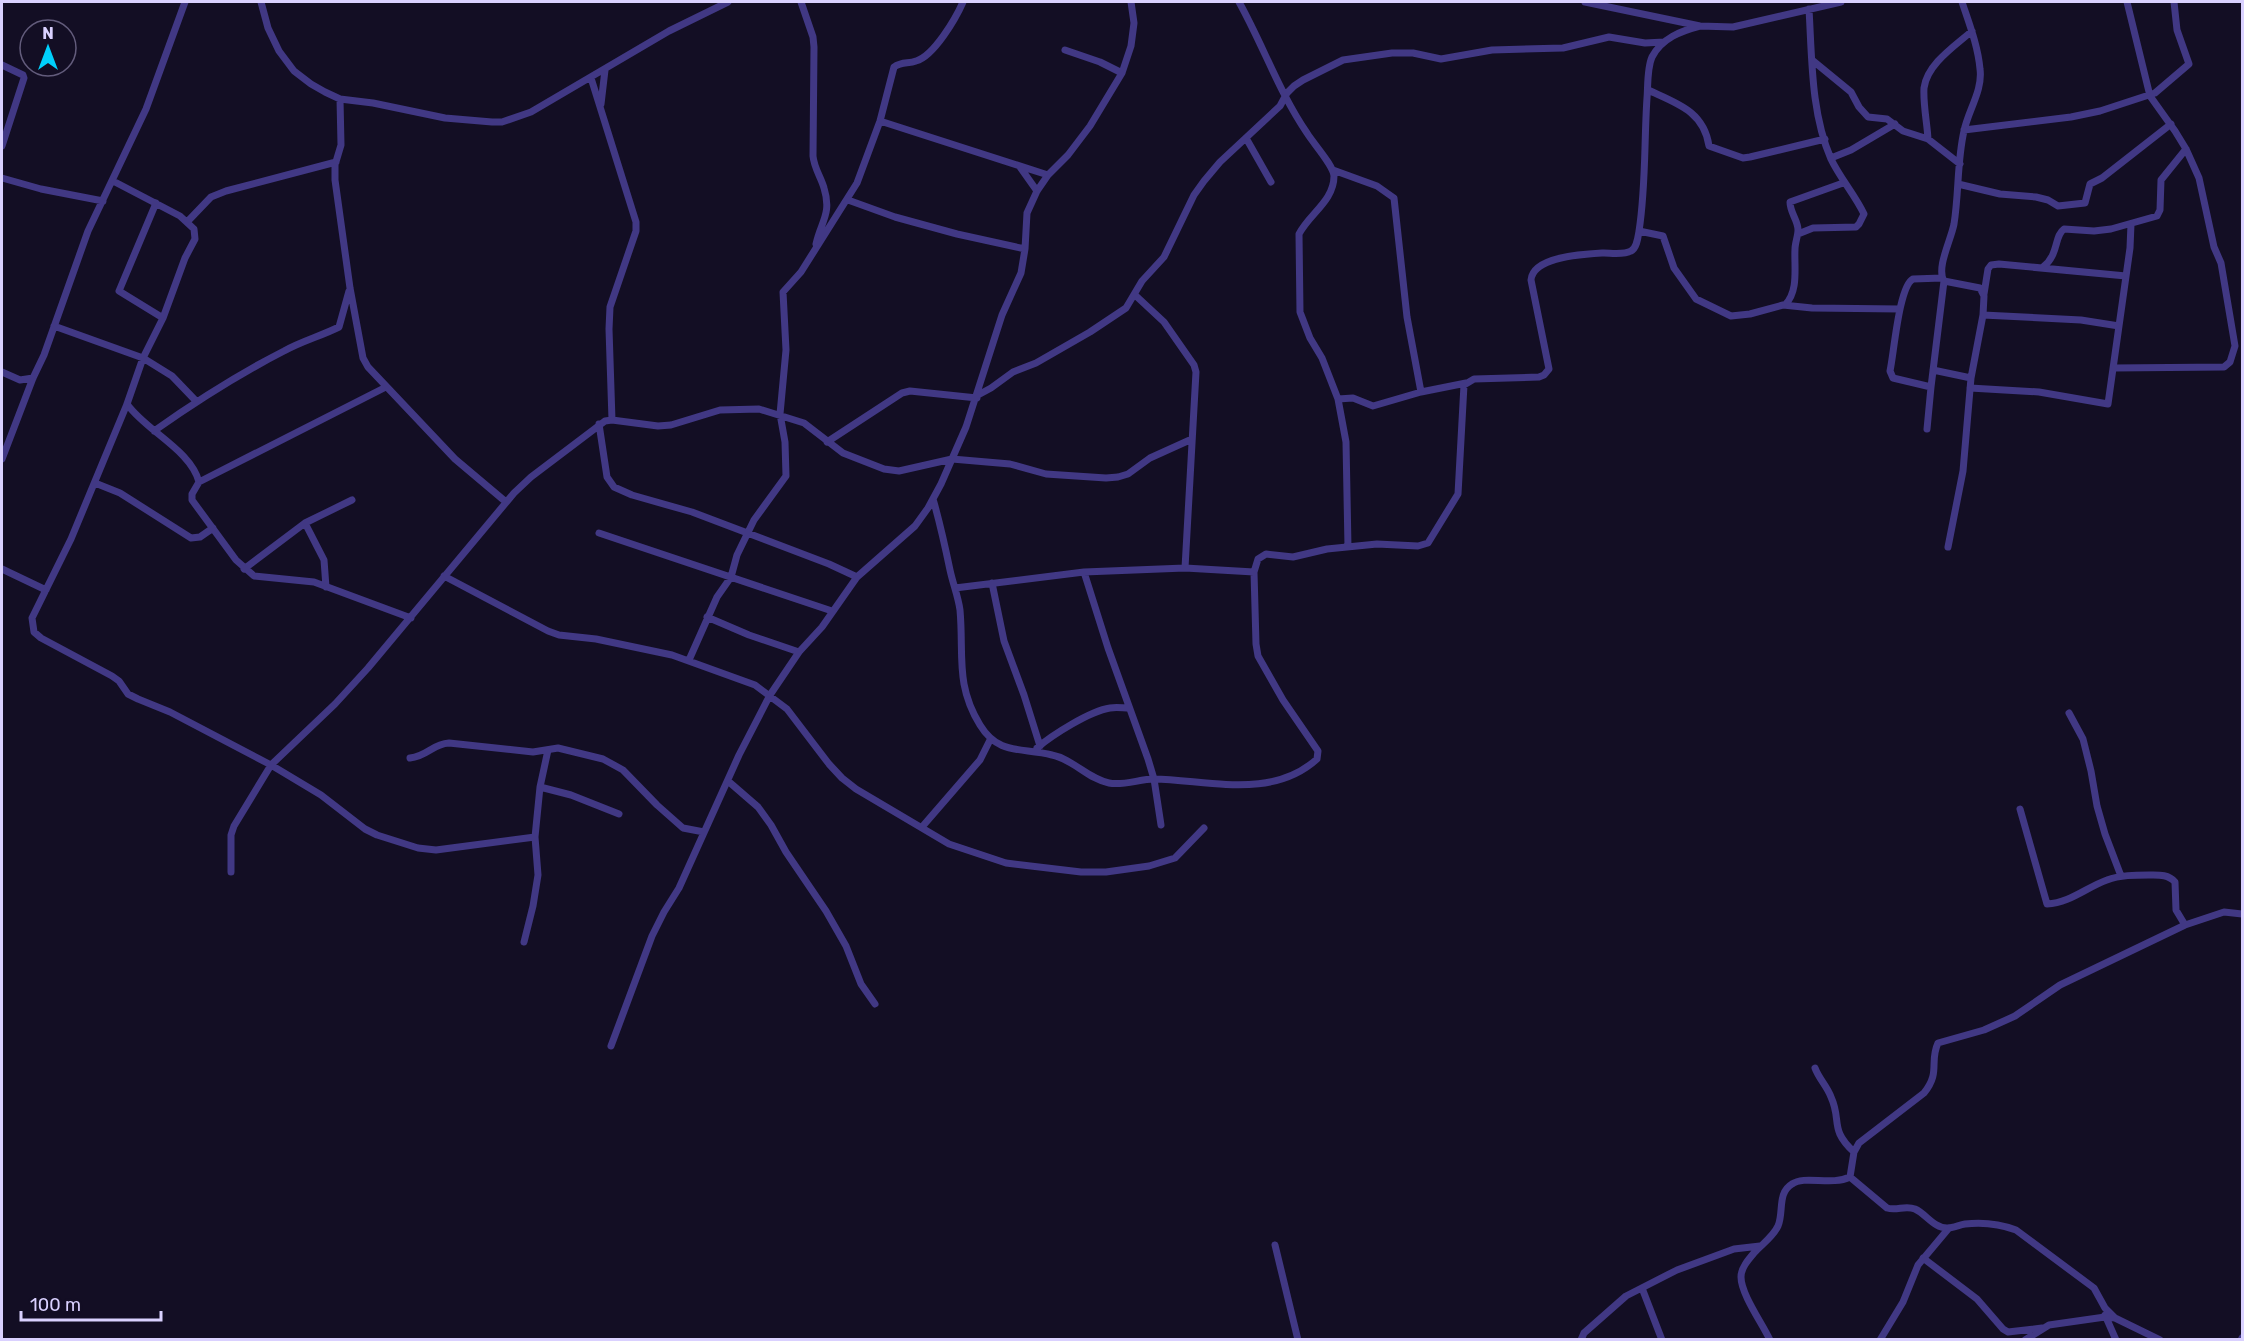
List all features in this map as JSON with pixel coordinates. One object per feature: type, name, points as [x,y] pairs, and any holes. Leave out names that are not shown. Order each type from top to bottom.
[{"type":"street","points":[[2,459],[44,355],[76,259],[146,109],[185,2]]},
{"type":"street","points":[[261,2],[279,51],[294,70],[311,84],[340,99],[373,103],[445,118],[502,122],[531,112],[669,31],[728,2]]},
{"type":"street","points":[[801,2],[813,37],[813,164],[824,186],[826,206],[825,222],[818,234],[814,249]]},
{"type":"street","points":[[689,660],[717,597],[731,577],[737,555],[761,507],[786,476],[786,442],[780,414],[786,350],[783,292],[801,272],[848,200],[863,169],[880,121],[894,67],[906,61],[916,62],[928,53],[939,42],[963,2]]},
{"type":"street","points":[[611,1046],[652,936],[679,888],[770,695],[857,577],[915,526],[933,499],[977,396],[1002,315],[1021,273],[1027,213],[1036,191],[1090,126],[1122,74],[1131,46],[1134,23],[1131,2]]},
{"type":"street","points":[[1239,2],[1264,48],[1285,97],[1333,170],[1377,186],[1394,198],[1407,317],[1421,392]]},
{"type":"street","points":[[1585,2],[1700,26],[1733,27],[1841,2]]},
{"type":"street","points":[[1928,429],[1930,387],[1943,280],[1941,266],[1950,240],[1956,206],[1964,130],[1978,89],[1980,75],[1962,2]]},
{"type":"street","points":[[2114,368],[2224,367],[2234,354],[2234,333],[2221,263],[2214,247],[2199,178],[2186,149],[2150,96],[2127,2]]},
{"type":"street","points":[[1964,130],[2071,117],[2150,96],[2189,64],[2177,30],[2174,2]]},
{"type":"street","points":[[1798,234],[1808,229],[1856,227],[1860,224],[1863,212],[1843,183],[1825,139],[1814,86],[1809,9]]},
{"type":"street","points":[[1338,399],[1353,398],[1373,406],[1474,379],[1544,375],[1550,365],[1531,280],[1533,273],[1540,266],[1565,257],[1629,252],[1635,247],[1639,231],[1651,59],[1664,42],[1681,31],[1700,26]]},
{"type":"street","points":[[1928,139],[1924,85],[1941,58],[1971,31]]},
{"type":"street","points":[[827,442],[902,393],[910,391],[977,396],[1013,372],[1036,363],[1111,320],[1126,308],[1142,281],[1168,250],[1194,195],[1220,162],[1280,106],[1294,86],[1343,60],[1404,52],[1441,59],[1481,51],[1563,48],[1609,37],[1645,43],[1664,42]]},
{"type":"street","points":[[1065,50],[1100,62],[1122,74]]},
{"type":"street","points":[[1812,60],[1851,92],[1858,107],[1866,116],[1887,119],[1908,133],[1928,139],[1960,164]]},
{"type":"street","points":[[2,65],[24,78],[2,146]]},
{"type":"street","points":[[600,106],[605,70]]},
{"type":"street","points":[[591,78],[636,222],[636,231],[610,307],[612,420]]},
{"type":"street","points":[[1648,90],[1679,103],[1688,110],[1707,133],[1709,146],[1743,158],[1825,139]]},
{"type":"street","points":[[340,99],[341,145],[336,162],[336,188],[350,288],[363,358],[386,387],[455,459],[506,502]]},
{"type":"street","points":[[880,121],[1048,175]]},
{"type":"street","points":[[1831,158],[1895,124]]},
{"type":"street","points":[[1958,184],[2000,194],[2043,198],[2058,206],[2085,203],[2090,184],[2102,178],[2171,124]]},
{"type":"street","points":[[1246,138],[1271,182]]},
{"type":"street","points":[[2043,267],[2051,261],[2056,251],[2061,230],[2094,231],[2157,216],[2160,210],[2161,180],[2186,149]]},
{"type":"street","points":[[188,221],[212,197],[226,191],[336,162]]},
{"type":"street","points":[[1020,167],[1036,191]]},
{"type":"street","points":[[1333,170],[1333,184],[1328,198],[1304,224],[1299,234],[1300,312],[1338,399],[1346,442],[1348,548]]},
{"type":"street","points":[[2,178],[41,189],[103,201]]},
{"type":"street","points":[[113,181],[188,221],[194,229],[195,238],[185,258],[163,318],[143,358],[127,404],[71,539],[32,618],[34,632],[117,679],[128,694],[170,711],[271,765],[321,795],[365,829],[377,835],[418,848],[448,849],[489,841],[535,837]]},
{"type":"street","points":[[1785,305],[1790,300],[1794,289],[1795,245],[1798,234],[1797,222],[1790,210],[1791,200],[1843,183]]},
{"type":"street","points":[[848,200],[895,217],[1025,249]]},
{"type":"street","points":[[156,203],[119,291],[163,318]]},
{"type":"street","points":[[1970,388],[2039,392],[2108,404],[2131,224]]},
{"type":"street","points":[[1639,231],[1663,236],[1679,277],[1702,303],[1735,316],[1785,305],[1812,308],[1900,309]]},
{"type":"street","points":[[1948,547],[1965,453],[1971,378],[1983,315],[1988,269],[1992,265],[2043,267],[2126,276]]},
{"type":"street","points":[[1930,387],[1893,378],[1891,375],[1900,309],[1910,280],[1943,280],[1980,288],[1984,296]]},
{"type":"street","points":[[154,431],[196,401],[287,349],[339,327],[350,288]]},
{"type":"street","points":[[1135,295],[1164,322],[1194,364],[1196,372],[1185,568]]},
{"type":"street","points":[[1983,315],[2081,320],[2119,326]]},
{"type":"street","points":[[54,326],[143,358],[172,376],[196,401]]},
{"type":"street","points":[[1933,370],[1971,378]]},
{"type":"street","points":[[2,372],[20,381],[28,390]]},
{"type":"street","points":[[20,381],[33,378]]},
{"type":"street","points":[[933,499],[960,610],[964,693],[990,740],[1005,747],[1054,755],[1107,782],[1154,779],[1218,785],[1262,783],[1302,771],[1317,759],[1316,747],[1283,700],[1258,656],[1254,572],[1258,559],[1263,555],[1293,557],[1319,551],[1377,544],[1423,545],[1428,543],[1458,494],[1463,389],[1466,383]]},
{"type":"street","points":[[386,387],[199,482],[192,494],[192,500],[244,569],[259,578],[308,581],[411,618]]},
{"type":"street","points":[[127,404],[139,418],[186,460],[195,471],[199,482]]},
{"type":"street","points":[[231,873],[231,836],[234,826],[271,765],[335,704],[411,618],[506,502],[531,477],[599,424],[612,420],[658,426],[671,425],[720,410],[759,409],[804,423],[843,453],[858,460],[899,471],[952,459],[1010,464],[1046,474],[1113,478],[1128,474],[1150,458],[1192,440]]},
{"type":"street","points":[[599,424],[607,477],[614,487],[632,495],[692,512],[829,564],[857,577]]},
{"type":"street","points":[[95,483],[120,493],[191,538],[200,537],[213,528]]},
{"type":"street","points":[[244,569],[305,524],[352,500]]},
{"type":"street","points":[[305,524],[324,560],[326,587]]},
{"type":"street","points":[[599,533],[832,611]]},
{"type":"street","points":[[955,588],[1084,572],[1185,568],[1254,572]]},
{"type":"street","points":[[2,569],[46,590]]},
{"type":"street","points":[[1084,572],[1154,779],[1161,825]]},
{"type":"street","points":[[444,576],[548,632],[596,639],[689,660],[755,685],[798,720],[842,778],[856,789],[949,844],[1006,863],[1047,869],[1106,872],[1149,866],[1175,858],[1204,828]]},
{"type":"street","points":[[992,583],[1004,640],[1040,746]]},
{"type":"street","points":[[707,617],[749,635],[800,652]]},
{"type":"street","points":[[1033,751],[1050,736],[1102,710],[1129,708]]},
{"type":"street","points":[[2069,713],[2083,739],[2097,806],[2121,876]]},
{"type":"street","points":[[922,827],[980,760],[990,740]]},
{"type":"street","points":[[410,758],[423,756],[439,744],[449,743],[533,752],[558,748],[614,763],[676,822],[689,830],[704,832]]},
{"type":"street","points":[[524,942],[538,875],[535,837],[540,787],[548,750]]},
{"type":"street","points":[[728,781],[758,807],[771,825],[786,852],[826,911],[846,946],[861,984],[875,1004]]},
{"type":"street","points":[[540,787],[582,799],[620,814]]},
{"type":"street","points":[[2020,809],[2047,903],[2071,898],[2106,880],[2121,876],[2162,875],[2172,878],[2175,882],[2176,909],[2185,925]]},
{"type":"street","points":[[1850,1177],[1854,1152],[1859,1143],[1924,1093],[1932,1084],[1935,1072],[1934,1054],[1938,1043],[1984,1030],[2015,1016],[2060,985],[2185,925],[2224,912],[2242,914]]},
{"type":"street","points":[[1815,1068],[1818,1077],[1832,1097],[1839,1134],[1854,1152]]},
{"type":"street","points":[[1850,1177],[1887,1208],[1905,1207],[1916,1210],[1941,1227],[1982,1223],[2016,1230],[2085,1280],[2094,1288],[2105,1308],[2115,1318],[2160,1340]]},
{"type":"street","points":[[1770,1340],[1744,1290],[1741,1278],[1746,1263],[1760,1245],[1774,1233],[1779,1224],[1783,1195],[1791,1184],[1804,1180],[1833,1182],[1850,1177]]},
{"type":"street","points":[[1941,1227],[1941,1238]]},
{"type":"street","points":[[1880,1340],[1903,1302],[1923,1258],[1949,1228]]},
{"type":"street","points":[[1275,1245],[1298,1340]]},
{"type":"street","points":[[1581,1340],[1584,1333],[1617,1303],[1642,1288],[1708,1257],[1760,1245]]},
{"type":"street","points":[[1923,1258],[1977,1299],[2002,1329],[2008,1332],[2042,1328]]},
{"type":"street","points":[[1642,1288],[1662,1340]]},
{"type":"street","points":[[2105,1308],[2105,1317],[2116,1340]]},
{"type":"street","points":[[2025,1340],[2049,1325],[2105,1317],[2115,1318]]},
{"type":"street","points":[[1760,1340],[1763,1326]]}]
